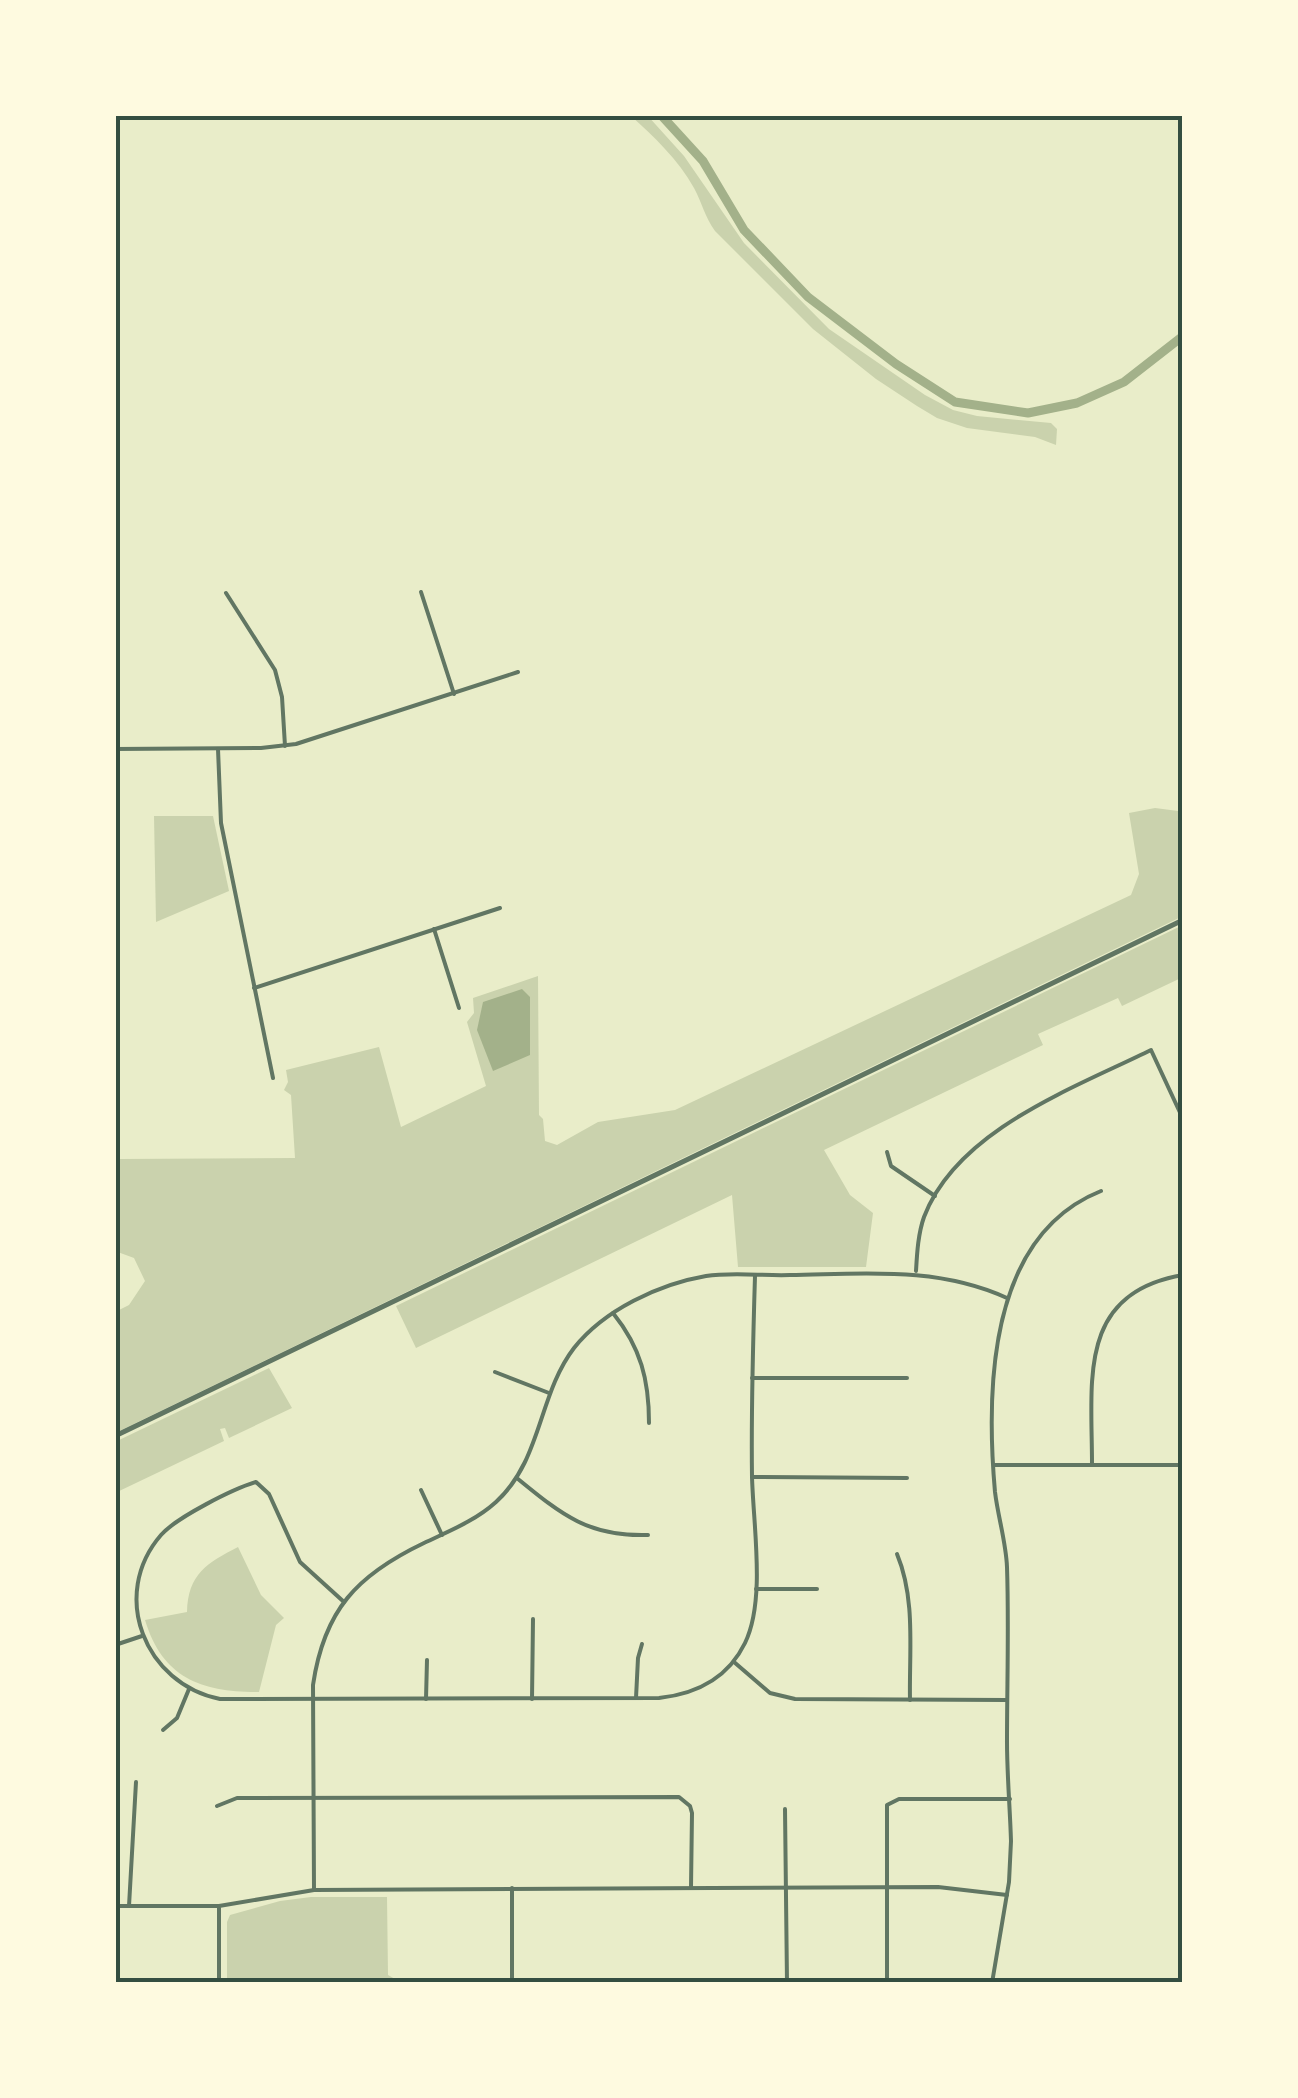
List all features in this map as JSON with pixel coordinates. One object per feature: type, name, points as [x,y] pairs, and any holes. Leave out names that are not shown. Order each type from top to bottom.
[{"type":"street","points":[[421,592],[454,694]]},
{"type":"street","points":[[226,593],[275,670],[282,697],[285,746]]},
{"type":"street","points":[[115,750],[285,746],[317,739],[518,672]]},
{"type":"street","points":[[218,749],[220,823],[273,1078]]},
{"type":"street","points":[[254,988],[500,908]]},
{"type":"street","points":[[115,1436],[1183,920]]},
{"type":"street","points":[[434,930],[459,1008]]},
{"type":"street","points":[[916,1274],[923,1219],[934,1196],[959,1164],[1024,1113],[1152,1050],[1183,1119]]},
{"type":"street","points":[[886,1152],[892,1166],[934,1196]]},
{"type":"street","points":[[992,1983],[1011,1840],[1006,1555],[994,1465],[997,1336],[1007,1298],[1033,1246],[1071,1209],[1101,1191]]},
{"type":"street","points":[[314,1890],[314,1700],[320,1654],[330,1627],[356,1585],[379,1567],[480,1515],[518,1479],[533,1448],[549,1394],[581,1339],[614,1313],[649,1294],[708,1276],[916,1274],[962,1280],[1007,1298]]},
{"type":"street","points":[[1092,1464],[1093,1358],[1101,1329],[1132,1292],[1157,1280],[1183,1275]]},
{"type":"street","points":[[344,1602],[300,1562],[262,1484],[250,1483],[164,1532],[139,1578],[136,1604],[142,1636],[156,1662],[189,1689],[220,1699],[636,1698],[683,1695],[712,1682],[734,1662],[752,1623],[756,1590],[752,1476],[754,1276]]},
{"type":"street","points":[[614,1313],[644,1364],[649,1423]]},
{"type":"street","points":[[495,1372],[549,1394]]},
{"type":"street","points":[[752,1378],[907,1378]]},
{"type":"street","points":[[994,1465],[1183,1464]]},
{"type":"street","points":[[752,1476],[907,1478]]},
{"type":"street","points":[[518,1479],[589,1529],[608,1534],[648,1535]]},
{"type":"street","points":[[421,1490],[442,1535]]},
{"type":"street","points":[[897,1554],[908,1580],[910,1599],[910,1700]]},
{"type":"street","points":[[756,1590],[817,1590]]},
{"type":"street","points":[[532,1699],[533,1619]]},
{"type":"street","points":[[115,1645],[142,1636]]},
{"type":"street","points":[[636,1698],[642,1644]]},
{"type":"street","points":[[426,1699],[427,1660]]},
{"type":"street","points":[[734,1662],[763,1688],[786,1698],[1007,1700]]},
{"type":"street","points":[[163,1730],[176,1718],[189,1689]]},
{"type":"street","points":[[129,1906],[136,1782]]},
{"type":"street","points":[[217,1806],[237,1798],[679,1797],[686,1800],[692,1813],[691,1888]]},
{"type":"street","points":[[887,1983],[885,1810],[891,1802],[1010,1799]]},
{"type":"street","points":[[785,1809],[787,1983]]},
{"type":"street","points":[[115,1906],[218,1906],[314,1890],[954,1887],[1006,1894]]},
{"type":"street","points":[[512,1888],[512,1983]]},
{"type":"street","points":[[218,1906],[218,1983]]},
{"type":"street","points":[[426,1983],[699,1983]]},
{"type":"shaded area","points":[[630,115],[647,115],[684,156],[744,243],[829,329],[953,410],[1051,423],[1057,429],[1056,445],[1035,437],[967,428],[937,418],[876,379],[813,329],[715,231],[681,167]]},
{"type":"shaded area","points":[[1155,808],[1178,811],[1183,819],[1183,916],[115,1433],[115,1312],[129,1305],[145,1281],[134,1258],[115,1251],[115,1162],[295,1158],[291,1095],[284,1090],[288,1082],[286,1070],[379,1047],[401,1127],[486,1086],[467,1022],[474,1013],[473,998],[538,976],[539,1115],[545,1141],[557,1145],[598,1122],[675,1110],[1131,895],[1139,874],[1129,813]]},
{"type":"shaded area","points":[[154,816],[213,816],[229,891],[156,922]]},
{"type":"shaded area","points":[[1183,925],[1183,977],[1122,1006],[1118,998],[1038,1034],[1043,1045],[824,1150],[850,1195],[873,1213],[866,1267],[738,1267],[732,1195],[416,1348],[396,1306]]},
{"type":"shaded area","points":[[522,989],[530,997],[530,1055],[493,1071],[477,1030],[483,1002]]},
{"type":"shaded area","points":[[269,1368],[292,1408],[229,1438],[225,1428],[220,1429],[224,1441],[115,1493],[115,1442]]},
{"type":"shaded area","points":[[238,1547],[261,1595],[284,1618],[276,1625],[259,1692],[220,1689],[187,1678],[162,1656],[145,1620],[187,1612],[191,1588],[201,1571]]},
{"type":"shaded area","points":[[311,1897],[387,1897],[388,1975],[402,1983],[227,1983],[230,1915]]},
{"type":"waterway","points":[[661,115],[703,161],[744,230],[808,297],[896,364],[955,402],[1028,413],[1077,403],[1124,382],[1183,336]]}]
